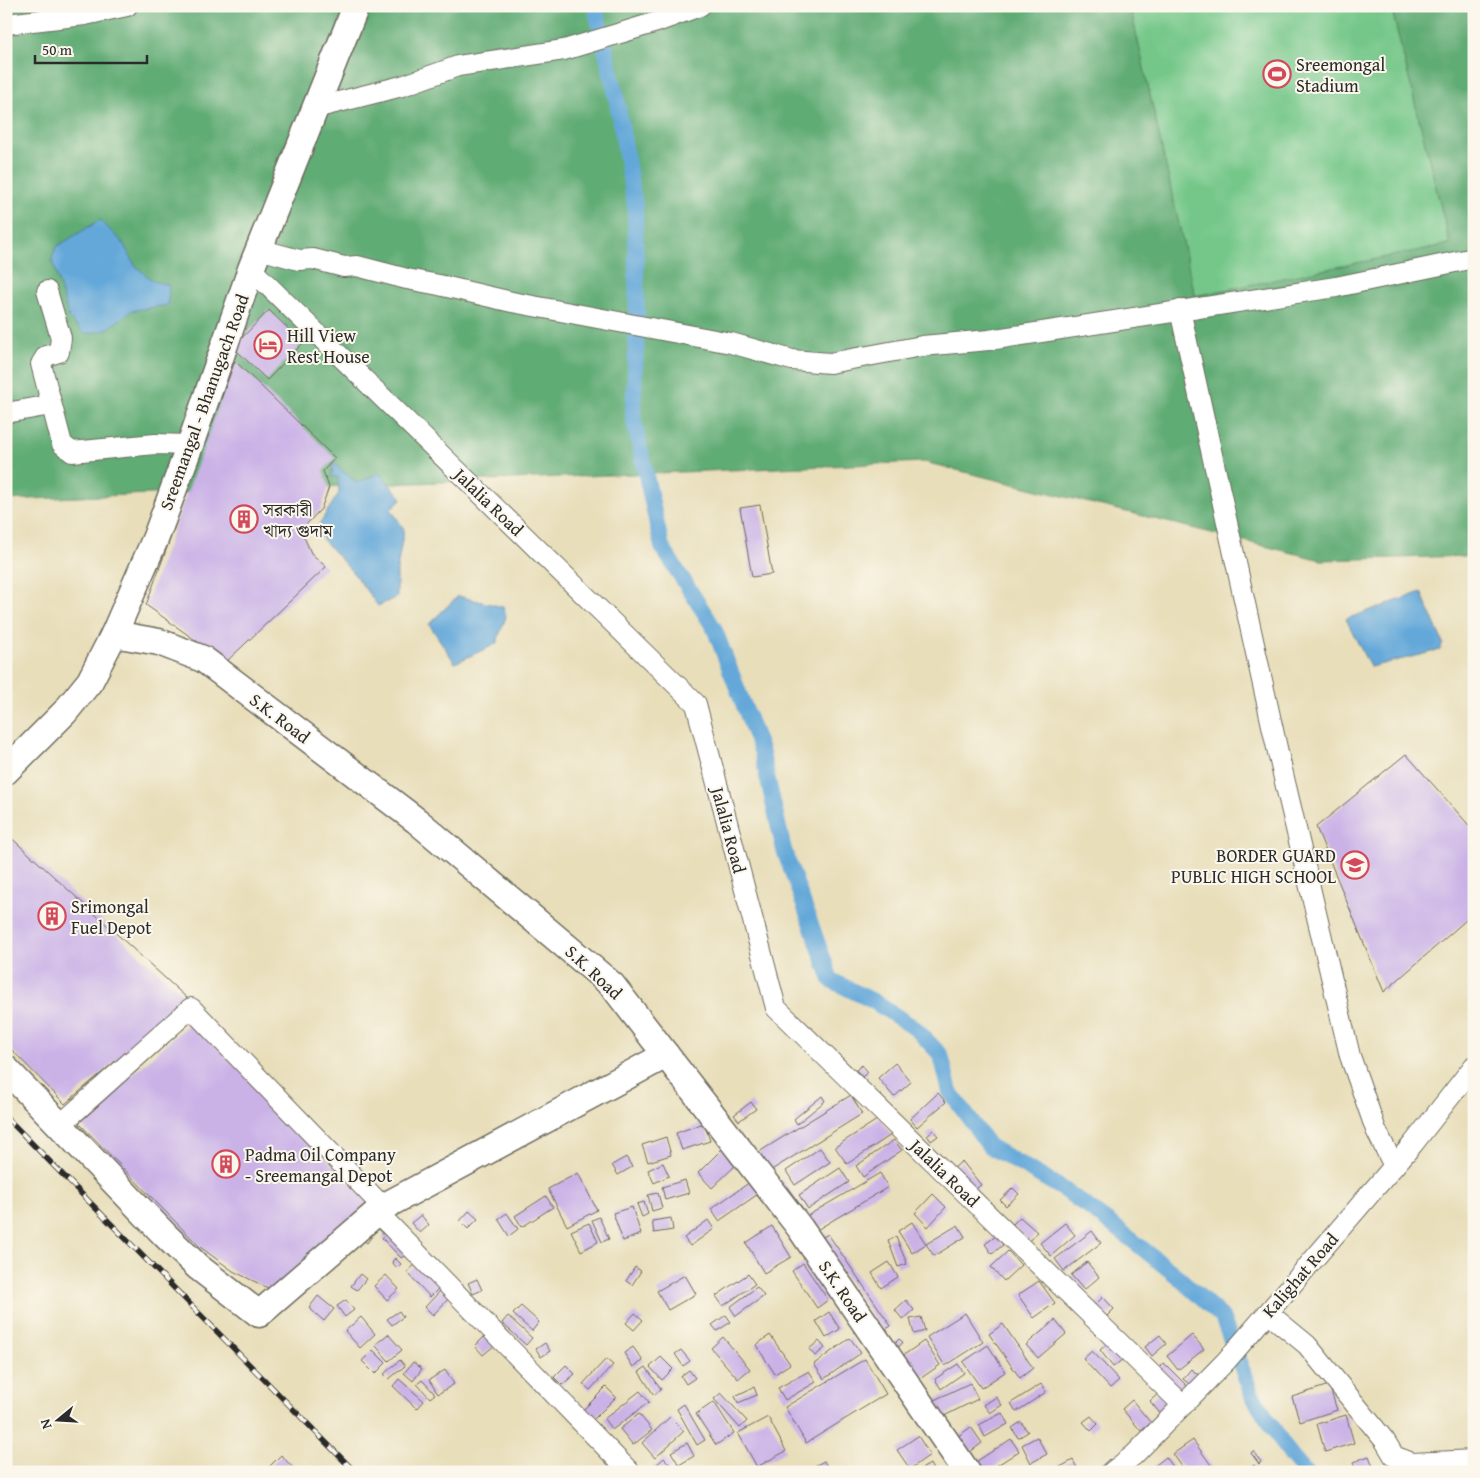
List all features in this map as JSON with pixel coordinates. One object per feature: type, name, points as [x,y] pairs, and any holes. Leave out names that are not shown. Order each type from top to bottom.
[{"type":"main road","name":"Sreemangal - Bhanugach Road","points":[[6,771],[66,712],[90,681],[114,634],[156,538],[255,259],[356,6]]},
{"type":"main road","name":"S.K. Road","points":[[114,634],[159,642],[203,659],[409,815],[612,984],[800,1228],[967,1472]]},
{"type":"main road","points":[[6,1068],[165,1235],[198,1267],[260,1314],[380,1209],[666,1055]]},
{"type":"street","points":[[6,24],[85,15],[127,6]]},
{"type":"street","points":[[315,108],[402,86],[458,66],[572,48],[700,6]]},
{"type":"street","points":[[255,259],[313,259],[344,267],[357,266],[512,302],[731,343],[792,360],[830,363],[922,346],[990,340],[1336,287],[1474,258]]},
{"type":"street","name":"Jalalia Road","points":[[255,259],[696,704],[776,1008],[1183,1405]]},
{"type":"street","points":[[47,292],[61,338],[59,352],[46,356],[41,364],[62,444],[72,452],[155,444],[190,445]]},
{"type":"street","points":[[1180,310],[1279,757],[1350,1056],[1376,1130],[1394,1166]]},
{"type":"street","points":[[6,413],[51,405]]},
{"type":"street","points":[[60,1125],[191,1008],[630,1472]]},
{"type":"street","name":"Kalighat Road","points":[[1112,1472],[1134,1455],[1227,1360],[1394,1166],[1474,1066]]},
{"type":"street","points":[[1268,1313],[1307,1345],[1394,1456],[1412,1463],[1474,1460]]},
{"type":"green space","points":[[6,6],[1130,6],[1195,296],[1450,244],[1391,6],[1474,6],[1474,556],[1321,560],[924,462],[6,500]]},
{"type":"green space","points":[[1130,6],[1391,6],[1450,244],[1195,297]]},
{"type":"water","points":[[100,220],[123,243],[135,265],[153,281],[169,285],[168,305],[131,311],[106,330],[85,334],[69,318],[52,259],[56,247]]},
{"type":"water","points":[[333,463],[357,483],[379,473],[402,498],[391,509],[404,529],[397,569],[397,597],[378,606],[354,574],[318,534],[316,529],[339,493],[338,477],[332,477]]},
{"type":"water","points":[[1421,592],[1443,643],[1440,650],[1370,667],[1346,619]]},
{"type":"water","points":[[458,596],[503,607],[506,617],[496,644],[455,663],[429,624]]},
{"type":"building","name":"Hill View Rest House","points":[[269,310],[303,343],[267,380],[233,347]]},
{"type":"building","name":"সরকারী খাদ্য গুদাম","points":[[235,361],[335,458],[323,471],[329,487],[321,509],[301,530],[311,553],[326,567],[226,662],[146,605]]},
{"type":"building","points":[[760,505],[772,574],[752,577],[740,508]]},
{"type":"building","points":[[1406,754],[1474,831],[1474,913],[1384,992],[1316,827]]},
{"type":"building","name":"Srimongal Fuel Depot","points":[[6,833],[188,999],[65,1104],[6,1044]]},
{"type":"building","name":"Padma Oil Company - Sreemangal Depot","points":[[192,1021],[373,1206],[272,1290],[233,1271],[200,1247],[79,1123]]},
{"type":"building","points":[[895,1063],[911,1082],[894,1097],[878,1078]]},
{"type":"building","points":[[862,1065],[868,1072],[862,1077],[856,1070]]},
{"type":"building","points":[[938,1093],[946,1102],[917,1127],[910,1119]]},
{"type":"building","points":[[851,1095],[862,1114],[765,1174],[754,1155]]},
{"type":"building","points":[[822,1096],[825,1101],[797,1124],[794,1119]]},
{"type":"building","points":[[751,1102],[756,1109],[739,1121],[734,1115]]},
{"type":"building","points":[[880,1118],[891,1135],[847,1164],[835,1147]]},
{"type":"building","points":[[704,1123],[710,1141],[682,1150],[676,1133]]},
{"type":"building","points":[[933,1130],[938,1136],[931,1141],[927,1135]]},
{"type":"building","points":[[666,1137],[671,1155],[648,1162],[642,1145]]},
{"type":"building","points":[[894,1140],[902,1150],[863,1177],[856,1166]]},
{"type":"building","points":[[820,1148],[830,1162],[795,1185],[786,1171]]},
{"type":"building","points":[[722,1149],[737,1164],[712,1188],[698,1173]]},
{"type":"building","points":[[626,1157],[632,1167],[618,1175],[612,1165]]},
{"type":"building","points":[[962,1161],[981,1185],[973,1191],[954,1168]]},
{"type":"building","points":[[663,1163],[669,1176],[654,1183],[648,1170]]},
{"type":"building","points":[[840,1168],[849,1182],[808,1209],[799,1195]]},
{"type":"building","points":[[578,1173],[597,1210],[567,1226],[548,1189]]},
{"type":"building","points":[[880,1173],[888,1187],[815,1231],[807,1216]]},
{"type":"building","points":[[685,1180],[689,1193],[665,1200],[662,1187]]},
{"type":"building","points":[[753,1180],[761,1192],[719,1221],[711,1209]]},
{"type":"building","points":[[782,1180],[804,1210],[800,1213],[779,1183]]},
{"type":"building","points":[[1013,1188],[1019,1194],[1006,1206],[1000,1200]]},
{"type":"building","points":[[658,1193],[662,1208],[652,1211],[648,1195]]},
{"type":"building","points":[[933,1194],[946,1207],[928,1227],[915,1213]]},
{"type":"building","points":[[546,1196],[553,1207],[522,1227],[515,1216]]},
{"type":"building","points":[[644,1202],[648,1214],[642,1217],[637,1204]]},
{"type":"building","points":[[632,1207],[641,1234],[623,1241],[613,1213]]},
{"type":"building","points":[[469,1211],[478,1219],[468,1229],[460,1221]]},
{"type":"building","points":[[507,1213],[518,1229],[509,1236],[498,1219]]},
{"type":"building","points":[[421,1215],[429,1225],[420,1233],[411,1223]]},
{"type":"building","points":[[599,1217],[609,1239],[602,1242],[592,1220]]},
{"type":"building","points":[[1020,1217],[1037,1232],[1029,1241],[1012,1225]]},
{"type":"building","points":[[671,1218],[673,1230],[654,1233],[652,1221]]},
{"type":"building","points":[[708,1220],[714,1229],[690,1246],[684,1238]]},
{"type":"building","points":[[912,1222],[926,1244],[912,1253],[898,1231]]},
{"type":"building","points":[[589,1223],[598,1242],[581,1251],[571,1231]]},
{"type":"building","points":[[1065,1223],[1075,1235],[1051,1256],[1040,1243]]},
{"type":"building","points":[[958,1225],[965,1237],[934,1256],[926,1244]]},
{"type":"building","points":[[772,1226],[791,1257],[764,1273],[746,1243]]},
{"type":"building","points":[[1092,1231],[1101,1243],[1064,1271],[1055,1259]]},
{"type":"building","points":[[388,1232],[408,1253],[401,1258],[382,1238]]},
{"type":"building","points":[[368,1233],[372,1236],[367,1243],[363,1240]]},
{"type":"building","points":[[828,1234],[891,1326],[883,1331],[820,1239]]},
{"type":"building","points":[[996,1236],[1003,1245],[992,1254],[985,1244]]},
{"type":"building","points":[[896,1237],[907,1264],[898,1267],[888,1240]]},
{"type":"building","points":[[1008,1251],[1021,1265],[1004,1281],[991,1267]]},
{"type":"building","points":[[395,1258],[401,1264],[397,1268],[392,1262]]},
{"type":"building","points":[[889,1262],[898,1277],[881,1288],[872,1273]]},
{"type":"building","points":[[1087,1262],[1099,1277],[1084,1290],[1071,1275]]},
{"type":"building","points":[[417,1263],[440,1287],[430,1297],[407,1272]]},
{"type":"building","points":[[803,1263],[828,1300],[817,1308],[792,1271]]},
{"type":"building","points":[[635,1267],[641,1271],[632,1285],[626,1281]]},
{"type":"building","points":[[360,1274],[366,1279],[357,1290],[351,1286]]},
{"type":"building","points":[[748,1274],[755,1284],[723,1306],[716,1296]]},
{"type":"building","points":[[386,1275],[399,1289],[387,1300],[374,1286]]},
{"type":"building","points":[[685,1275],[696,1294],[668,1310],[657,1291]]},
{"type":"building","points":[[477,1279],[482,1290],[473,1294],[468,1283]]},
{"type":"building","points":[[1039,1281],[1055,1303],[1034,1318],[1018,1295]]},
{"type":"building","points":[[757,1287],[764,1296],[736,1316],[730,1307]]},
{"type":"building","points":[[443,1288],[451,1296],[433,1315],[425,1307]]},
{"type":"building","points":[[318,1296],[334,1309],[324,1321],[309,1308]]},
{"type":"building","points":[[1103,1297],[1114,1309],[1103,1320],[1092,1308]]},
{"type":"building","points":[[346,1300],[354,1310],[345,1317],[337,1306]]},
{"type":"building","points":[[906,1300],[914,1310],[903,1320],[895,1310]]},
{"type":"building","points":[[521,1306],[539,1322],[532,1331],[513,1314]]},
{"type":"building","points":[[399,1311],[403,1317],[392,1325],[387,1319]]},
{"type":"building","points":[[829,1312],[840,1329],[826,1338],[816,1321]]},
{"type":"building","points":[[635,1313],[643,1320],[634,1330],[626,1323]]},
{"type":"building","points":[[965,1313],[983,1342],[945,1366],[927,1337]]},
{"type":"building","points":[[726,1315],[731,1322],[717,1331],[712,1325]]},
{"type":"building","points":[[508,1316],[532,1338],[526,1345],[502,1323]]},
{"type":"building","points":[[361,1317],[375,1334],[360,1348],[345,1331]]},
{"type":"building","points":[[921,1317],[925,1331],[914,1334],[910,1319]]},
{"type":"building","points":[[1055,1320],[1066,1334],[1038,1358],[1026,1345]]},
{"type":"building","points":[[1003,1324],[1033,1368],[1020,1378],[989,1334]]},
{"type":"building","points":[[388,1334],[402,1350],[389,1361],[375,1345]]},
{"type":"building","points":[[486,1335],[495,1345],[483,1355],[475,1346]]},
{"type":"building","points":[[770,1335],[790,1364],[775,1374],[756,1345]]},
{"type":"building","points":[[1160,1335],[1166,1344],[1152,1356],[1145,1347]]},
{"type":"building","points":[[1192,1335],[1204,1349],[1178,1370],[1167,1356]]},
{"type":"building","points":[[723,1337],[750,1369],[738,1379],[711,1348]]},
{"type":"building","points":[[850,1338],[861,1353],[824,1379],[814,1364]]},
{"type":"building","points":[[899,1339],[903,1342],[898,1348],[894,1344]]},
{"type":"building","points":[[819,1341],[825,1348],[815,1356],[809,1349]]},
{"type":"building","points":[[924,1341],[940,1365],[914,1383],[898,1359]]},
{"type":"building","points":[[1109,1342],[1123,1359],[1113,1367],[1100,1350]]},
{"type":"building","points":[[545,1343],[550,1351],[541,1357],[536,1349]]},
{"type":"building","points":[[988,1345],[1005,1372],[981,1388],[963,1362]]},
{"type":"building","points":[[633,1347],[643,1361],[633,1367],[624,1353]]},
{"type":"building","points":[[373,1350],[386,1363],[375,1374],[362,1361]]},
{"type":"building","points":[[681,1350],[690,1361],[683,1366],[675,1354]]},
{"type":"building","points":[[1092,1351],[1119,1380],[1110,1388],[1083,1359]]},
{"type":"building","points":[[661,1357],[673,1369],[662,1380],[650,1367]]},
{"type":"building","points":[[606,1359],[613,1365],[590,1390],[583,1384]]},
{"type":"building","points":[[865,1359],[886,1394],[806,1443],[785,1407]]},
{"type":"building","points":[[400,1360],[405,1366],[389,1379],[384,1374]]},
{"type":"building","points":[[413,1362],[422,1369],[413,1381],[404,1373]]},
{"type":"building","points":[[1164,1363],[1189,1388],[1181,1397],[1156,1371]]},
{"type":"building","points":[[958,1364],[964,1373],[941,1389],[935,1379]]},
{"type":"building","points":[[566,1365],[575,1374],[562,1385],[554,1377]]},
{"type":"building","points":[[646,1367],[661,1389],[654,1395],[639,1372]]},
{"type":"building","points":[[1191,1369],[1201,1377],[1193,1387],[1183,1379]]},
{"type":"building","points":[[445,1370],[454,1384],[438,1394],[429,1380]]},
{"type":"building","points":[[689,1370],[695,1378],[686,1384],[681,1376]]},
{"type":"building","points":[[809,1371],[816,1382],[785,1400],[778,1388]]},
{"type":"building","points":[[399,1379],[424,1401],[417,1409],[393,1386]]},
{"type":"building","points":[[422,1380],[435,1394],[430,1398],[417,1384]]},
{"type":"building","points":[[970,1383],[978,1399],[938,1419],[930,1402]]},
{"type":"building","points":[[1041,1384],[1046,1392],[1016,1412],[1011,1403]]},
{"type":"building","points":[[1329,1385],[1337,1410],[1300,1422],[1292,1397]]},
{"type":"building","points":[[606,1387],[616,1397],[589,1424],[579,1414]]},
{"type":"building","points":[[754,1387],[757,1395],[738,1403],[735,1396]]},
{"type":"building","points":[[640,1391],[649,1402],[612,1430],[604,1419]]},
{"type":"building","points":[[1160,1392],[1173,1406],[1162,1416],[1150,1401]]},
{"type":"building","points":[[721,1393],[747,1421],[740,1428],[714,1399]]},
{"type":"building","points":[[996,1397],[1002,1405],[990,1413],[984,1405]]},
{"type":"building","points":[[1132,1400],[1151,1423],[1141,1431],[1122,1409]]},
{"type":"building","points":[[714,1402],[734,1433],[716,1445],[696,1414]]},
{"type":"building","points":[[684,1404],[705,1440],[697,1445],[677,1409]]},
{"type":"building","points":[[1002,1413],[1008,1424],[985,1437],[979,1425]]},
{"type":"building","points":[[639,1414],[652,1430],[633,1445],[620,1429]]},
{"type":"building","points":[[1346,1415],[1354,1443],[1325,1452],[1317,1424]]},
{"type":"building","points":[[1091,1416],[1098,1424],[1091,1431],[1083,1422]]},
{"type":"building","points":[[670,1417],[684,1431],[655,1458],[642,1443]]},
{"type":"building","points":[[768,1417],[786,1451],[757,1467],[738,1433]]},
{"type":"building","points":[[1021,1422],[1028,1432],[1018,1438],[1012,1428]]},
{"type":"building","points":[[971,1427],[982,1443],[966,1455],[954,1439]]},
{"type":"building","points":[[918,1436],[930,1455],[910,1469],[897,1450]]},
{"type":"building","points":[[1037,1437],[1047,1454],[1031,1463],[1022,1445]]},
{"type":"building","points":[[1011,1439],[1019,1451],[987,1472],[972,1472],[968,1467]]},
{"type":"building","points":[[1193,1440],[1216,1472],[1186,1472],[1173,1454]]},
{"type":"building","points":[[687,1443],[694,1456],[679,1465],[671,1452]]},
{"type":"building","points":[[1253,1451],[1261,1462],[1259,1464],[1251,1453]]},
{"type":"building","points":[[281,1455],[297,1472],[264,1472]]},
{"type":"building","points":[[1369,1456],[1375,1472],[1356,1472],[1353,1462]]},
{"type":"building","points":[[1166,1457],[1177,1472],[1155,1472],[1152,1468]]},
{"type":"building","points":[[664,1458],[672,1467],[667,1472],[657,1472],[653,1468]]},
{"type":"building","points":[[1109,1459],[1113,1464],[1104,1472],[1095,1472]]},
{"type":"building","points":[[1073,1460],[1079,1472],[1051,1472]]},
{"type":"building","points":[[824,1461],[830,1472],[803,1472]]},
{"type":"building","points":[[930,1464],[934,1472],[916,1472]]},
{"type":"building","points":[[1254,1465],[1259,1472],[1245,1472]]},
{"type":"waterway","points":[[595,6],[615,90],[635,206],[637,326],[633,417],[662,547],[714,628],[761,750],[784,850],[831,980],[873,1001],[916,1029],[941,1055],[950,1092],[989,1146],[1063,1189],[1118,1229],[1177,1276],[1222,1317],[1252,1395],[1291,1456],[1305,1472]]},
{"type":"railway","points":[[6,1117],[355,1472]]},
{"type":"place","name":"Sreemongal Stadium","points":[[1277,74]]},
{"type":"place","name":"Hill View Rest House","points":[[268,345]]},
{"type":"place","name":"সরকারী খাদ্য গুদাম","points":[[244,519]]},
{"type":"place","name":"BORDER GUARD PUBLIC HIGH SCHOOL","points":[[1355,865]]},
{"type":"place","name":"Srimongal Fuel Depot","points":[[52,916]]},
{"type":"place","name":"Padma Oil Company - Sreemangal Depot","points":[[226,1164]]}]
